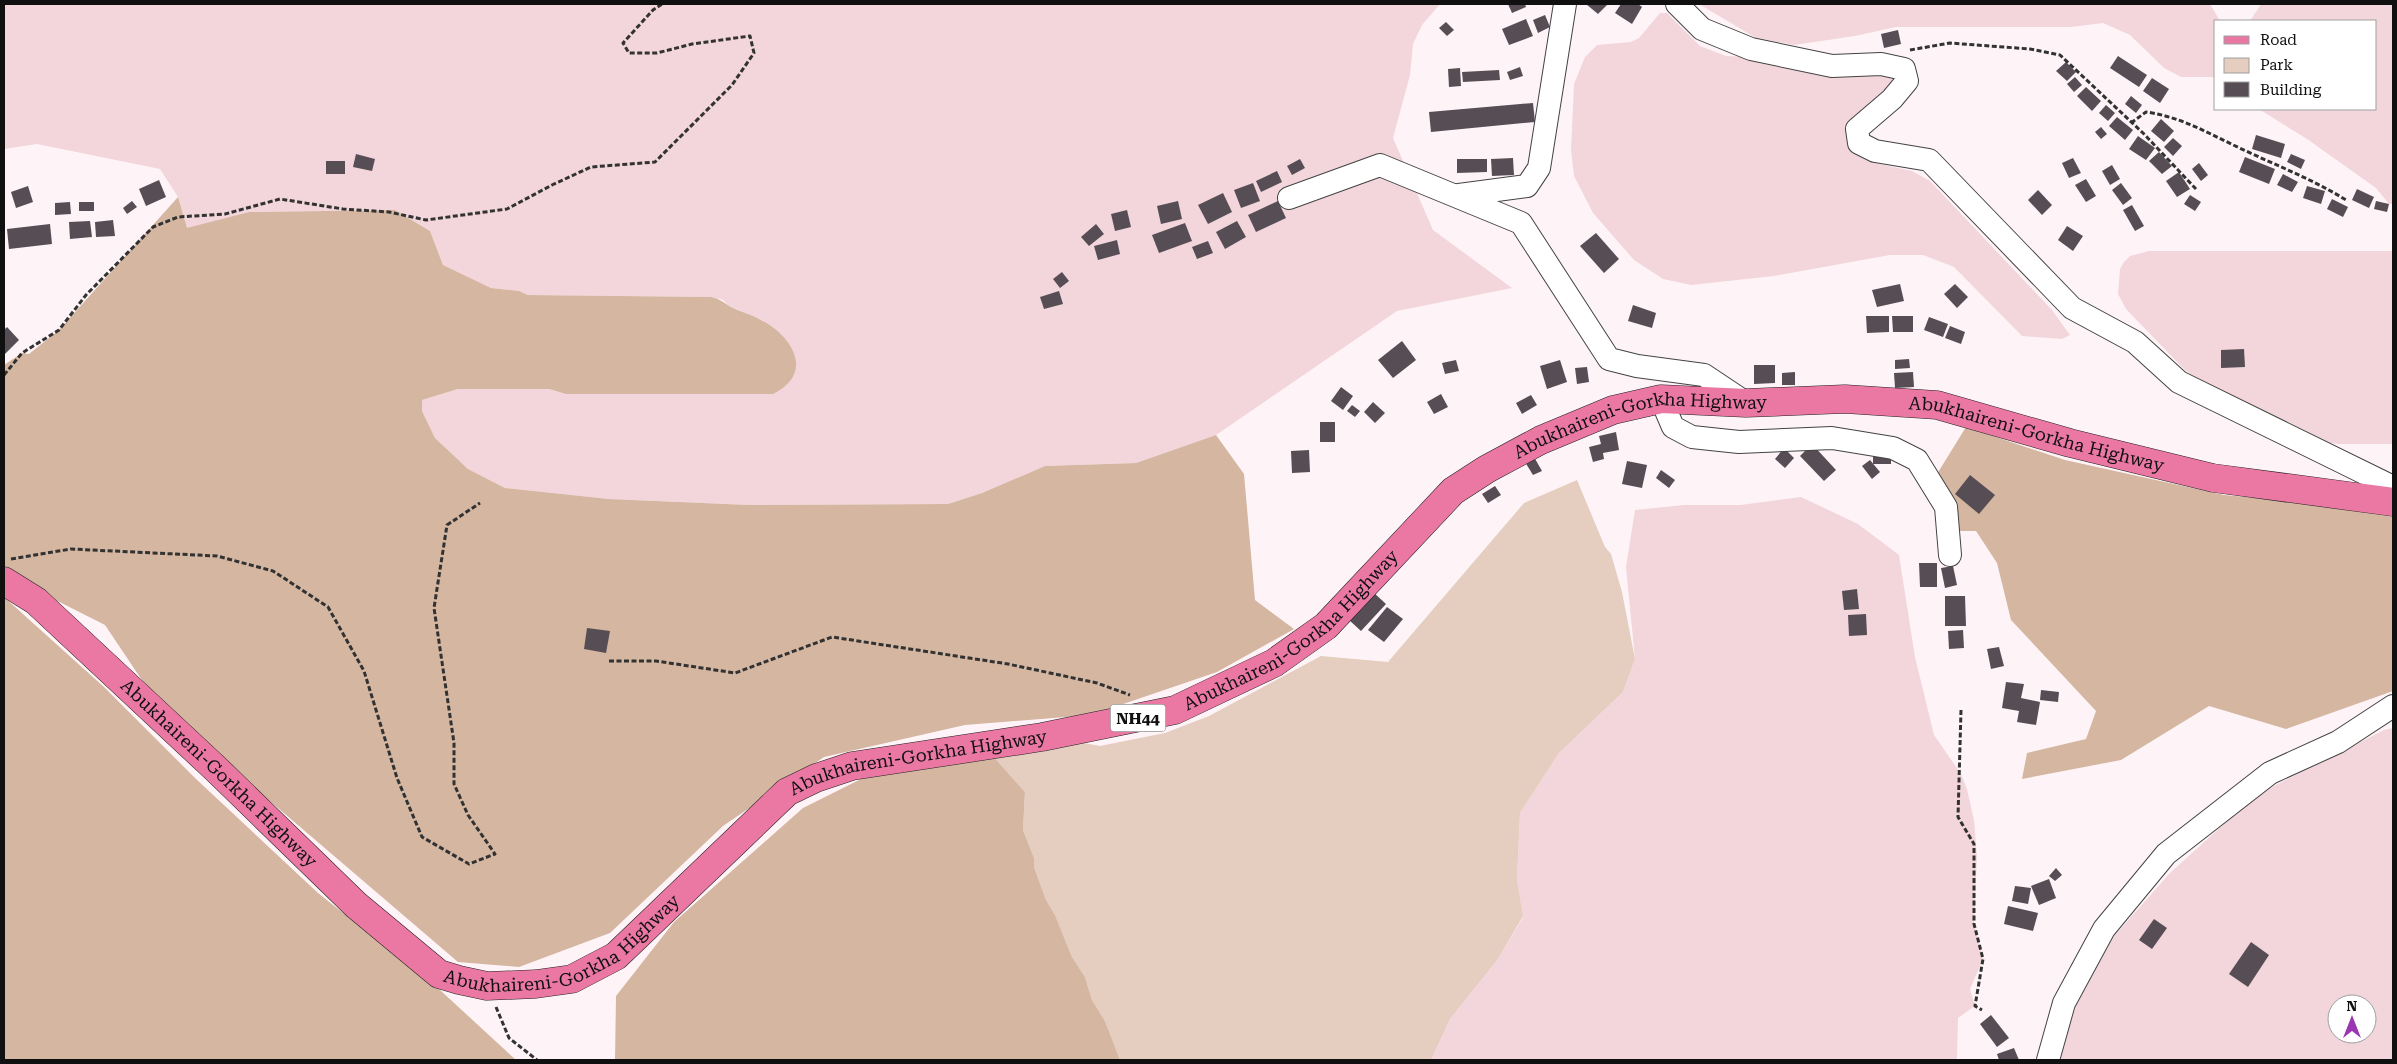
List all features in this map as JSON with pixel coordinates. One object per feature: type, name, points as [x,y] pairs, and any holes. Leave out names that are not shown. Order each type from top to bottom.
[{"type":"main road","name":"Abukhaireni-Gorkha Highway","points":[[4,581],[36,601],[216,769],[356,905],[439,974],[487,986],[572,980],[616,956],[787,792],[816,778],[852,766],[1042,737],[1175,710],[1274,662],[1326,626],[1453,491],[1487,469],[1541,440],[1613,410],[1661,399],[1746,402],[1845,399],[1937,405],[2070,443],[2213,478],[2393,502]]},
{"type":"street","points":[[1458,196],[1527,186],[1538,168],[1565,4]]},
{"type":"street","points":[[1677,4],[1702,29],[1751,49],[1832,66],[1881,64],[1904,69],[1906,81],[1892,99],[1857,129],[1858,142],[1875,152],[1929,160],[2072,308],[2135,342],[2179,382],[2393,487]]},
{"type":"street","points":[[1289,198],[1380,165],[1521,223],[1609,359],[1636,366],[1704,375],[1746,402]]},
{"type":"street","points":[[1661,399],[1673,427],[1692,437],[1739,442],[1832,438],[1893,448],[1917,460],[1946,507],[1950,555]]},
{"type":"street","points":[[2048,1060],[2064,1003],[2104,929],[2166,854],[2270,773],[2338,742],[2393,706]]},
{"type":"path","points":[[4,375],[22,353],[59,330],[86,295],[153,227],[178,217],[225,214],[280,199],[343,209],[389,212],[426,220],[507,209],[552,185],[591,168],[656,162],[732,85],[754,53],[750,36],[692,44],[658,53],[628,53],[623,43],[653,10],[662,4]]},
{"type":"path","points":[[1907,50],[1950,43],[2030,50],[2060,55],[2143,133],[2196,189]]},
{"type":"path","points":[[2131,123],[2146,112],[2162,114],[2203,128],[2245,150],[2318,182],[2346,200]]},
{"type":"path","points":[[4,562],[17,557],[71,549],[217,556],[273,571],[328,606],[364,672],[397,778],[422,838],[469,864],[495,854],[468,815],[454,784],[454,743],[434,608],[447,525],[480,503]]},
{"type":"path","points":[[609,661],[656,661],[735,673],[832,637],[1008,664],[1097,683],[1132,695]]},
{"type":"path","points":[[1961,710],[1958,817],[1974,844],[1974,924],[1984,959],[1975,1006],[1982,1010]]},
{"type":"path","points":[[487,986],[509,1038],[537,1060]]},
{"type":"shaded area","points":[[4,4],[1440,4],[1422,25],[1413,44],[1410,75],[1393,138],[1433,230],[1512,288],[1397,311],[1216,435],[1136,463],[1045,466],[982,493],[948,504],[749,505],[609,499],[505,488],[468,469],[435,438],[422,411],[422,400],[458,389],[549,389],[566,394],[764,321],[729,306],[723,300],[711,297],[528,295],[519,291],[491,288],[443,265],[430,231],[395,210],[249,212],[187,229],[178,197],[160,169],[37,144],[4,149]]},
{"type":"shaded area","points":[[1699,4],[2210,4],[2219,20],[2214,20],[2214,77],[2181,77],[2164,68],[2130,35],[2103,23],[2071,27],[1896,27],[1855,36],[1794,45],[1756,38]]},
{"type":"shaded area","points":[[2261,4],[2393,4],[2393,204],[2389,204],[2376,188],[2307,139],[2261,110],[2377,110],[2377,20],[2251,20]]},
{"type":"shaded area","points":[[1660,13],[1667,13],[1700,46],[1726,56],[1799,59],[1892,75],[1893,86],[1848,123],[1859,155],[1879,164],[1912,171],[1930,181],[2052,310],[2070,335],[2062,339],[2022,336],[1954,267],[1923,255],[1890,255],[1774,276],[1691,285],[1663,279],[1634,260],[1593,213],[1574,176],[1571,150],[1574,84],[1585,57],[1597,45],[1631,42],[1639,38]]},
{"type":"shaded area","points":[[178,197],[187,228],[249,212],[395,210],[430,231],[443,265],[491,288],[519,291],[528,295],[711,297],[763,321],[774,328],[791,346],[795,356],[796,367],[793,377],[786,386],[773,394],[566,394],[549,389],[458,389],[422,400],[422,411],[435,438],[468,469],[505,488],[609,499],[749,505],[948,504],[982,493],[1045,466],[1136,463],[1216,435],[1244,474],[1255,600],[1294,629],[1217,672],[1091,715],[965,725],[824,757],[723,826],[610,933],[519,967],[458,962],[160,707],[105,625],[4,574],[4,365],[22,353],[29,354],[59,330]]},
{"type":"shaded area","points":[[2149,251],[2393,251],[2393,444],[2338,444],[2303,439],[2208,391],[2126,309],[2118,294],[2120,269],[2124,262],[2130,256]]},
{"type":"shaded area","points":[[1966,427],[2065,460],[2224,495],[2393,511],[2393,691],[2286,729],[2209,706],[2121,760],[2022,779],[2027,753],[2086,739],[2096,711],[2011,620],[1997,563],[1976,531],[1959,531],[1937,474]]},
{"type":"shaded area","points":[[1801,497],[1858,524],[1899,555],[1915,657],[1934,735],[1961,774],[1967,789],[1974,820],[1977,856],[1974,924],[1983,959],[1970,989],[1975,1006],[1958,1018],[1957,1060],[1431,1060],[1450,1019],[1498,959],[1523,917],[1517,880],[1520,813],[1559,753],[1623,692],[1635,659],[1626,567],[1635,510],[1684,505],[1740,505]]},
{"type":"shaded area","points":[[4,597],[104,687],[195,778],[318,893],[440,990],[516,1060],[4,1060]]},
{"type":"shaded area","points":[[2393,728],[2393,1060],[2053,1060],[2062,1027],[2106,945],[2170,873],[2256,795],[2384,730]]},
{"type":"shaded area","points":[[993,756],[1025,792],[1023,830],[1034,858],[1034,867],[1046,900],[1055,915],[1072,957],[1085,977],[1092,1000],[1105,1021],[1120,1060],[615,1060],[616,996],[674,922],[803,808],[873,773]]},
{"type":"green space","points":[[1577,480],[1605,547],[1611,554],[1622,592],[1635,659],[1623,692],[1559,753],[1520,813],[1517,880],[1523,916],[1498,959],[1450,1019],[1431,1060],[1120,1060],[1105,1021],[1092,1000],[1085,977],[1072,957],[1055,915],[1046,900],[1034,867],[1034,858],[1023,830],[1025,792],[993,756],[1073,741],[1100,746],[1165,733],[1209,716],[1321,656],[1388,662],[1524,503]]},
{"type":"building","points":[[1508,4],[1525,4],[1526,7],[1512,13]]},
{"type":"building","points":[[1586,4],[1608,4],[1598,14]]},
{"type":"building","points":[[1621,4],[1638,4],[1642,7],[1632,24],[1615,13]]},
{"type":"building","points":[[1545,15],[1550,27],[1538,33],[1533,20]]},
{"type":"building","points":[[1526,19],[1533,36],[1509,45],[1502,29]]},
{"type":"building","points":[[1446,22],[1454,30],[1447,36],[1439,28]]},
{"type":"building","points":[[1898,30],[1901,44],[1884,48],[1881,34]]},
{"type":"building","points":[[2118,56],[2147,75],[2139,87],[2110,68]]},
{"type":"building","points":[[2066,62],[2076,72],[2067,81],[2056,71]]},
{"type":"building","points":[[1520,67],[1523,76],[1510,80],[1507,72]]},
{"type":"building","points":[[1460,68],[1461,86],[1449,87],[1448,69]]},
{"type":"building","points":[[1499,70],[1500,80],[1463,82],[1462,72]]},
{"type":"building","points":[[2075,77],[2082,85],[2074,92],[2067,84]]},
{"type":"building","points":[[2152,78],[2169,89],[2160,103],[2143,91]]},
{"type":"building","points":[[2086,87],[2101,101],[2092,111],[2077,96]]},
{"type":"building","points":[[2131,96],[2142,105],[2136,113],[2125,104]]},
{"type":"building","points":[[1533,103],[1535,122],[1431,132],[1429,112]]},
{"type":"building","points":[[2106,105],[2115,113],[2108,121],[2099,113]]},
{"type":"building","points":[[2117,117],[2133,130],[2125,140],[2109,126]]},
{"type":"building","points":[[2161,119],[2174,131],[2164,142],[2151,131]]},
{"type":"building","points":[[2101,127],[2107,134],[2101,139],[2095,132]]},
{"type":"building","points":[[2256,135],[2285,144],[2281,158],[2252,149]]},
{"type":"building","points":[[2138,136],[2155,148],[2146,160],[2129,149]]},
{"type":"building","points":[[2173,138],[2182,146],[2173,156],[2164,147]]},
{"type":"building","points":[[2159,152],[2172,166],[2162,174],[2149,161]]},
{"type":"building","points":[[356,154],[375,159],[372,171],[353,167]]},
{"type":"building","points":[[2291,154],[2305,160],[2301,169],[2287,162]]},
{"type":"building","points":[[2245,157],[2275,169],[2269,184],[2239,172]]},
{"type":"building","points":[[1513,158],[1514,175],[1492,176],[1491,159]]},
{"type":"building","points":[[2073,158],[2081,173],[2069,178],[2062,163]]},
{"type":"building","points":[[1300,159],[1305,168],[1292,175],[1287,166]]},
{"type":"building","points":[[1457,159],[1487,159],[1487,172],[1457,173]]},
{"type":"building","points":[[326,161],[345,161],[345,174],[326,174]]},
{"type":"building","points":[[2199,163],[2208,175],[2201,181],[2192,169]]},
{"type":"building","points":[[2112,165],[2120,179],[2110,185],[2102,171]]},
{"type":"building","points":[[1277,171],[1282,182],[1261,192],[1256,181]]},
{"type":"building","points":[[2179,172],[2190,189],[2177,197],[2166,181]]},
{"type":"building","points":[[2283,174],[2298,182],[2292,192],[2277,185]]},
{"type":"building","points":[[2086,179],[2096,196],[2086,202],[2075,185]]},
{"type":"building","points":[[159,180],[166,197],[146,206],[139,189]]},
{"type":"building","points":[[1253,183],[1260,201],[1241,208],[1234,190]]},
{"type":"building","points":[[2121,183],[2132,198],[2123,205],[2112,190]]},
{"type":"building","points":[[28,186],[33,202],[16,208],[11,192]]},
{"type":"building","points":[[2307,186],[2325,191],[2321,204],[2303,198]]},
{"type":"building","points":[[2357,189],[2374,197],[2369,208],[2352,200]]},
{"type":"building","points":[[2038,190],[2052,205],[2042,215],[2028,200]]},
{"type":"building","points":[[1223,193],[1232,212],[1208,224],[1198,205]]},
{"type":"building","points":[[2190,195],[2201,202],[2195,211],[2184,204]]},
{"type":"building","points":[[2332,199],[2348,207],[2343,217],[2327,209]]},
{"type":"building","points":[[132,201],[137,207],[127,214],[123,208]]},
{"type":"building","points":[[1178,201],[1182,219],[1161,224],[1157,206]]},
{"type":"building","points":[[1278,201],[1286,218],[1256,232],[1248,215]]},
{"type":"building","points":[[2376,201],[2389,204],[2387,212],[2374,209]]},
{"type":"building","points":[[70,202],[71,214],[55,215],[55,203]]},
{"type":"building","points":[[79,202],[94,202],[94,211],[79,211]]},
{"type":"building","points":[[2132,205],[2144,226],[2135,231],[2123,210]]},
{"type":"building","points":[[1127,210],[1131,227],[1115,231],[1111,214]]},
{"type":"building","points":[[113,220],[115,236],[96,237],[95,222]]},
{"type":"building","points":[[90,221],[92,237],[70,239],[69,222]]},
{"type":"building","points":[[1237,221],[1246,237],[1225,249],[1216,232]]},
{"type":"building","points":[[1185,223],[1192,241],[1159,253],[1152,235]]},
{"type":"building","points":[[50,224],[52,244],[9,249],[7,229]]},
{"type":"building","points":[[1096,224],[1104,234],[1089,246],[1081,237]]},
{"type":"building","points":[[2067,226],[2083,236],[2073,251],[2058,240]]},
{"type":"building","points":[[1596,233],[1619,259],[1604,273],[1580,246]]},
{"type":"building","points":[[1117,240],[1120,254],[1098,260],[1094,246]]},
{"type":"building","points":[[1208,241],[1213,253],[1197,259],[1192,247]]},
{"type":"building","points":[[1062,272],[1069,281],[1060,288],[1053,279]]},
{"type":"building","points":[[1900,284],[1904,301],[1877,307],[1872,290]]},
{"type":"building","points":[[1955,284],[1968,297],[1957,308],[1944,294]]},
{"type":"building","points":[[1059,291],[1063,304],[1044,309],[1040,297]]},
{"type":"building","points":[[1633,305],[1656,313],[1652,328],[1628,321]]},
{"type":"building","points":[[1866,316],[1889,316],[1889,332],[1867,333]]},
{"type":"building","points":[[1892,316],[1913,316],[1913,332],[1893,332]]},
{"type":"building","points":[[1929,317],[1948,324],[1943,337],[1924,330]]},
{"type":"building","points":[[1950,326],[1965,332],[1961,344],[1945,338]]},
{"type":"building","points":[[7,327],[19,340],[4,355],[4,330]]},
{"type":"building","points":[[1402,341],[1416,360],[1393,378],[1378,360]]},
{"type":"building","points":[[2244,349],[2245,367],[2221,368],[2221,350]]},
{"type":"building","points":[[1909,359],[1910,368],[1895,369],[1895,360]]},
{"type":"building","points":[[1456,360],[1459,371],[1445,374],[1442,363]]},
{"type":"building","points":[[1560,360],[1567,382],[1547,389],[1540,366]]},
{"type":"building","points":[[1754,365],[1775,365],[1775,383],[1754,384]]},
{"type":"building","points":[[1587,367],[1589,382],[1577,384],[1575,368]]},
{"type":"building","points":[[1795,372],[1795,385],[1782,385],[1782,373]]},
{"type":"building","points":[[1913,372],[1914,387],[1895,388],[1894,373]]},
{"type":"building","points":[[1341,387],[1353,396],[1343,410],[1331,401]]},
{"type":"building","points":[[1441,394],[1448,407],[1434,414],[1427,402]]},
{"type":"building","points":[[1531,395],[1537,405],[1522,414],[1516,403]]},
{"type":"building","points":[[1373,402],[1385,413],[1375,423],[1364,412]]},
{"type":"building","points":[[1352,405],[1360,411],[1355,417],[1347,411]]},
{"type":"building","points":[[1320,422],[1335,422],[1335,442],[1320,442]]},
{"type":"building","points":[[1616,432],[1619,450],[1603,453],[1604,459],[1593,462],[1589,447],[1601,444],[1599,436]]},
{"type":"building","points":[[1812,444],[1836,470],[1824,481],[1800,456]]},
{"type":"building","points":[[1784,448],[1794,458],[1785,468],[1775,459]]},
{"type":"building","points":[[1309,450],[1310,472],[1292,473],[1291,451]]},
{"type":"building","points":[[1891,450],[1891,464],[1873,464],[1873,451]]},
{"type":"building","points":[[1534,457],[1542,471],[1533,475],[1525,462]]},
{"type":"building","points":[[1870,460],[1880,472],[1872,479],[1862,466]]},
{"type":"building","points":[[1627,461],[1647,465],[1642,488],[1622,484]]},
{"type":"building","points":[[1661,470],[1675,480],[1669,488],[1656,478]]},
{"type":"building","points":[[1970,475],[1995,495],[1979,514],[1955,494]]},
{"type":"building","points":[[1495,486],[1501,495],[1488,503],[1482,494]]},
{"type":"building","points":[[1919,563],[1937,563],[1937,587],[1920,587]]},
{"type":"building","points":[[1953,566],[1957,585],[1945,588],[1941,568]]},
{"type":"building","points":[[1857,589],[1859,609],[1844,610],[1842,591]]},
{"type":"building","points":[[1373,592],[1386,604],[1361,631],[1348,619]]},
{"type":"building","points":[[1945,596],[1965,596],[1966,626],[1945,626]]},
{"type":"building","points":[[1387,607],[1403,619],[1384,642],[1368,630]]},
{"type":"building","points":[[1866,614],[1867,635],[1849,636],[1848,615]]},
{"type":"building","points":[[587,628],[610,631],[606,653],[584,649]]},
{"type":"building","points":[[1963,630],[1964,648],[1949,649],[1948,631]]},
{"type":"building","points":[[1999,647],[2004,666],[1991,669],[1987,649]]},
{"type":"building","points":[[2006,682],[2024,684],[2021,698],[2040,702],[2036,725],[2017,722],[2019,711],[2002,708]]},
{"type":"building","points":[[2041,690],[2059,692],[2058,702],[2040,700]]},
{"type":"building","points":[[2056,868],[2062,875],[2055,881],[2049,876]]},
{"type":"building","points":[[2049,879],[2056,898],[2039,905],[2031,886]]},
{"type":"building","points":[[2015,886],[2031,888],[2028,904],[2012,901]]},
{"type":"building","points":[[2008,906],[2038,913],[2033,931],[2004,924]]},
{"type":"building","points":[[2154,919],[2167,928],[2152,949],[2139,940]]},
{"type":"building","points":[[2251,942],[2269,955],[2248,987],[2229,974]]},
{"type":"building","points":[[1991,1015],[2009,1038],[1997,1047],[1980,1024]]},
{"type":"building","points":[[2014,1048],[2019,1060],[1999,1060],[1997,1054]]}]
